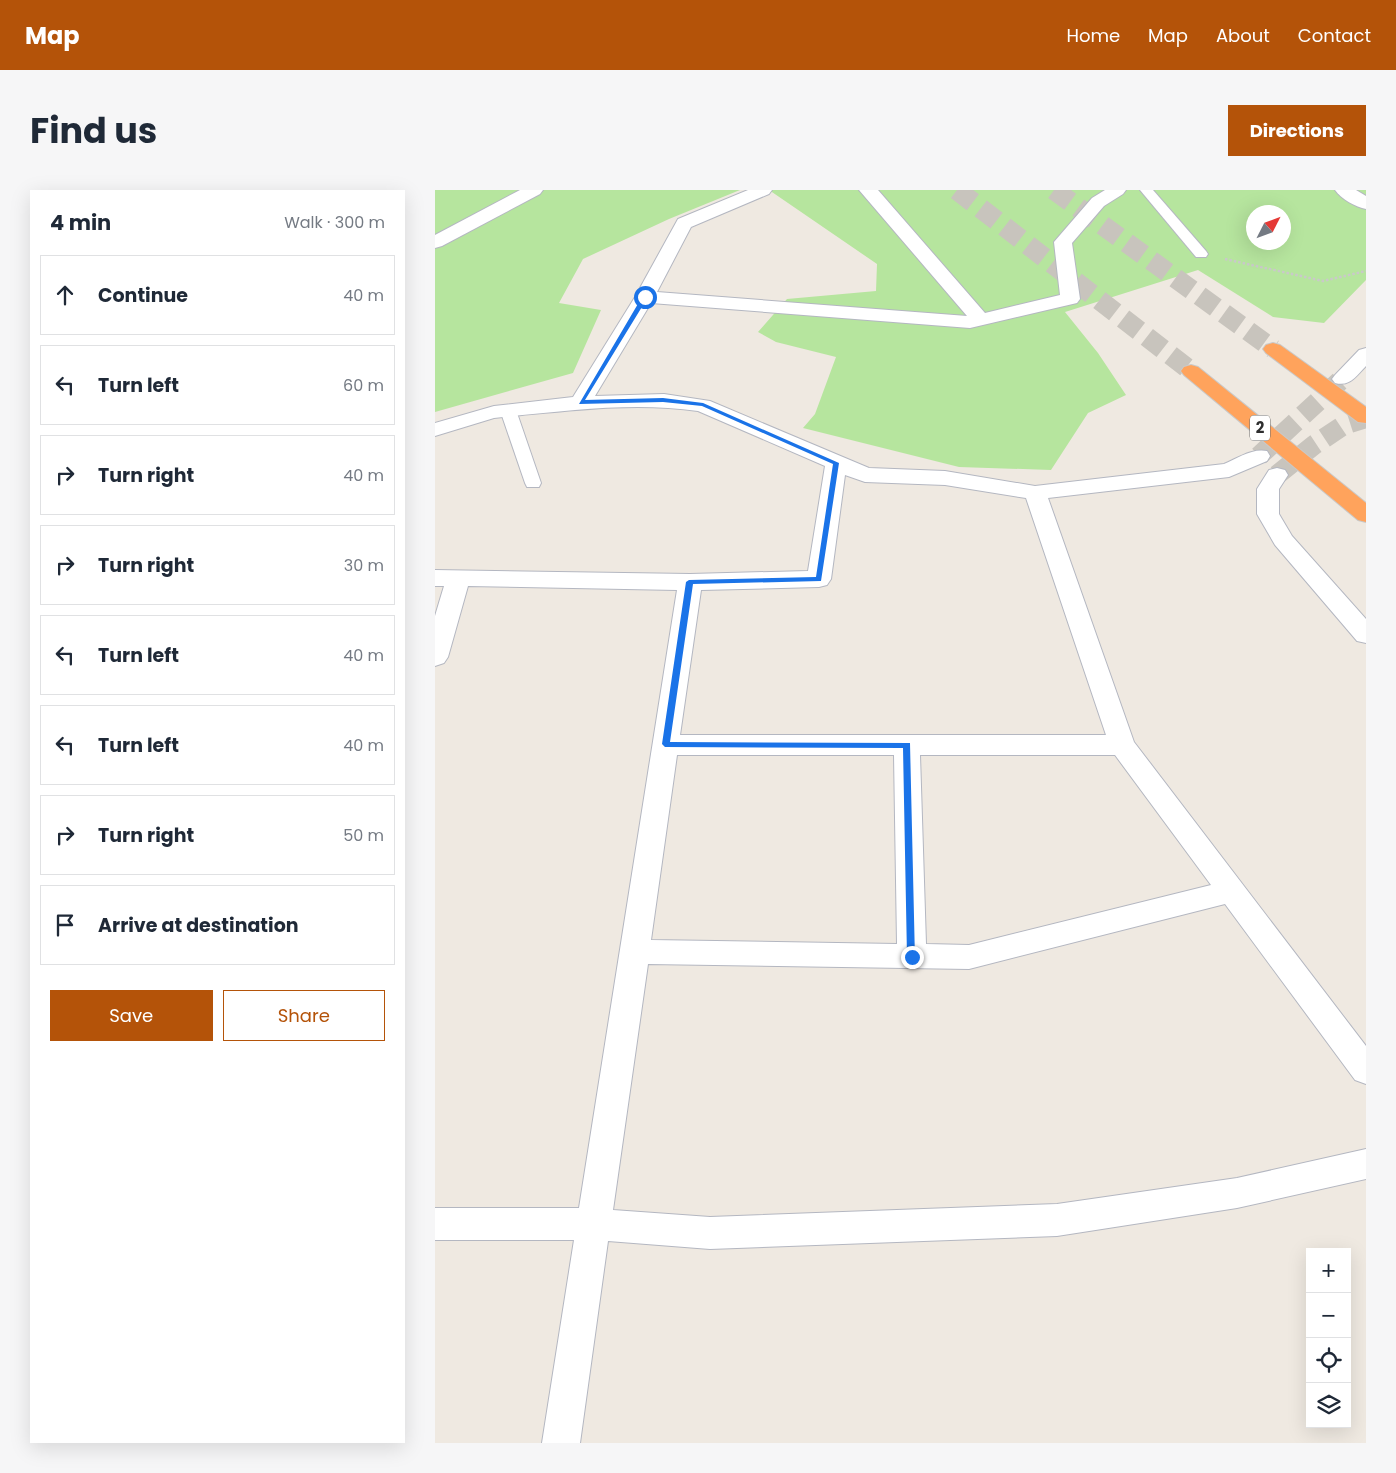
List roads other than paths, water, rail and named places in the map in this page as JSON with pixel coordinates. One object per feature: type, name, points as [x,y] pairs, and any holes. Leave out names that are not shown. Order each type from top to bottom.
[{"type":"highway","points":[[1273,348],[1366,417]]},
{"type":"highway","name":"2","points":[[1191,372],[1366,515]]},
{"type":"highway","points":[[1330,484],[1366,507]]},
{"type":"highway","points":[[1330,484],[1366,522]]},
{"type":"highway","points":[[1330,484],[1366,532]]},
{"type":"street","points":[[435,242],[535,190]]},
{"type":"street","points":[[581,402],[645,297],[684,223],[763,190]]},
{"type":"street","points":[[868,190],[981,320]]},
{"type":"street","points":[[645,297],[971,322],[981,320],[1070,298],[1063,242],[1098,202],[1117,190]]},
{"type":"street","points":[[1344,190],[1366,204]]},
{"type":"street","points":[[1342,379],[1366,354]]},
{"type":"street","points":[[435,430],[494,412],[508,410],[581,402],[663,400],[703,405],[865,475],[945,478],[1035,493],[1229,470],[1275,479],[1268,489],[1268,514],[1283,540],[1366,635]]},
{"type":"street","points":[[1229,470],[1259,456]]},
{"type":"street","points":[[435,657],[446,579],[689,582],[819,579],[836,463]]},
{"type":"street","points":[[1035,493],[1122,745],[1366,1070]]},
{"type":"street","points":[[561,1443],[689,582]]},
{"type":"street","points":[[665,744],[1122,745]]},
{"type":"street","points":[[907,745],[912,957]]},
{"type":"street","points":[[634,952],[969,958],[1232,891]]},
{"type":"street","points":[[435,1224],[593,1224],[710,1232],[1057,1220],[1237,1193],[1366,1164]]},
{"type":"lane","points":[[1146,190],[1201,254]]},
{"type":"lane","points":[[508,410],[533,483]]},
{"type":"tunnel","points":[[957,190],[1191,371]]},
{"type":"tunnel","points":[[1054,190],[1273,349]]},
{"type":"tunnel","points":[[1259,456],[1342,379]]},
{"type":"tunnel","points":[[1277,475],[1314,445],[1344,425],[1366,418]]}]
